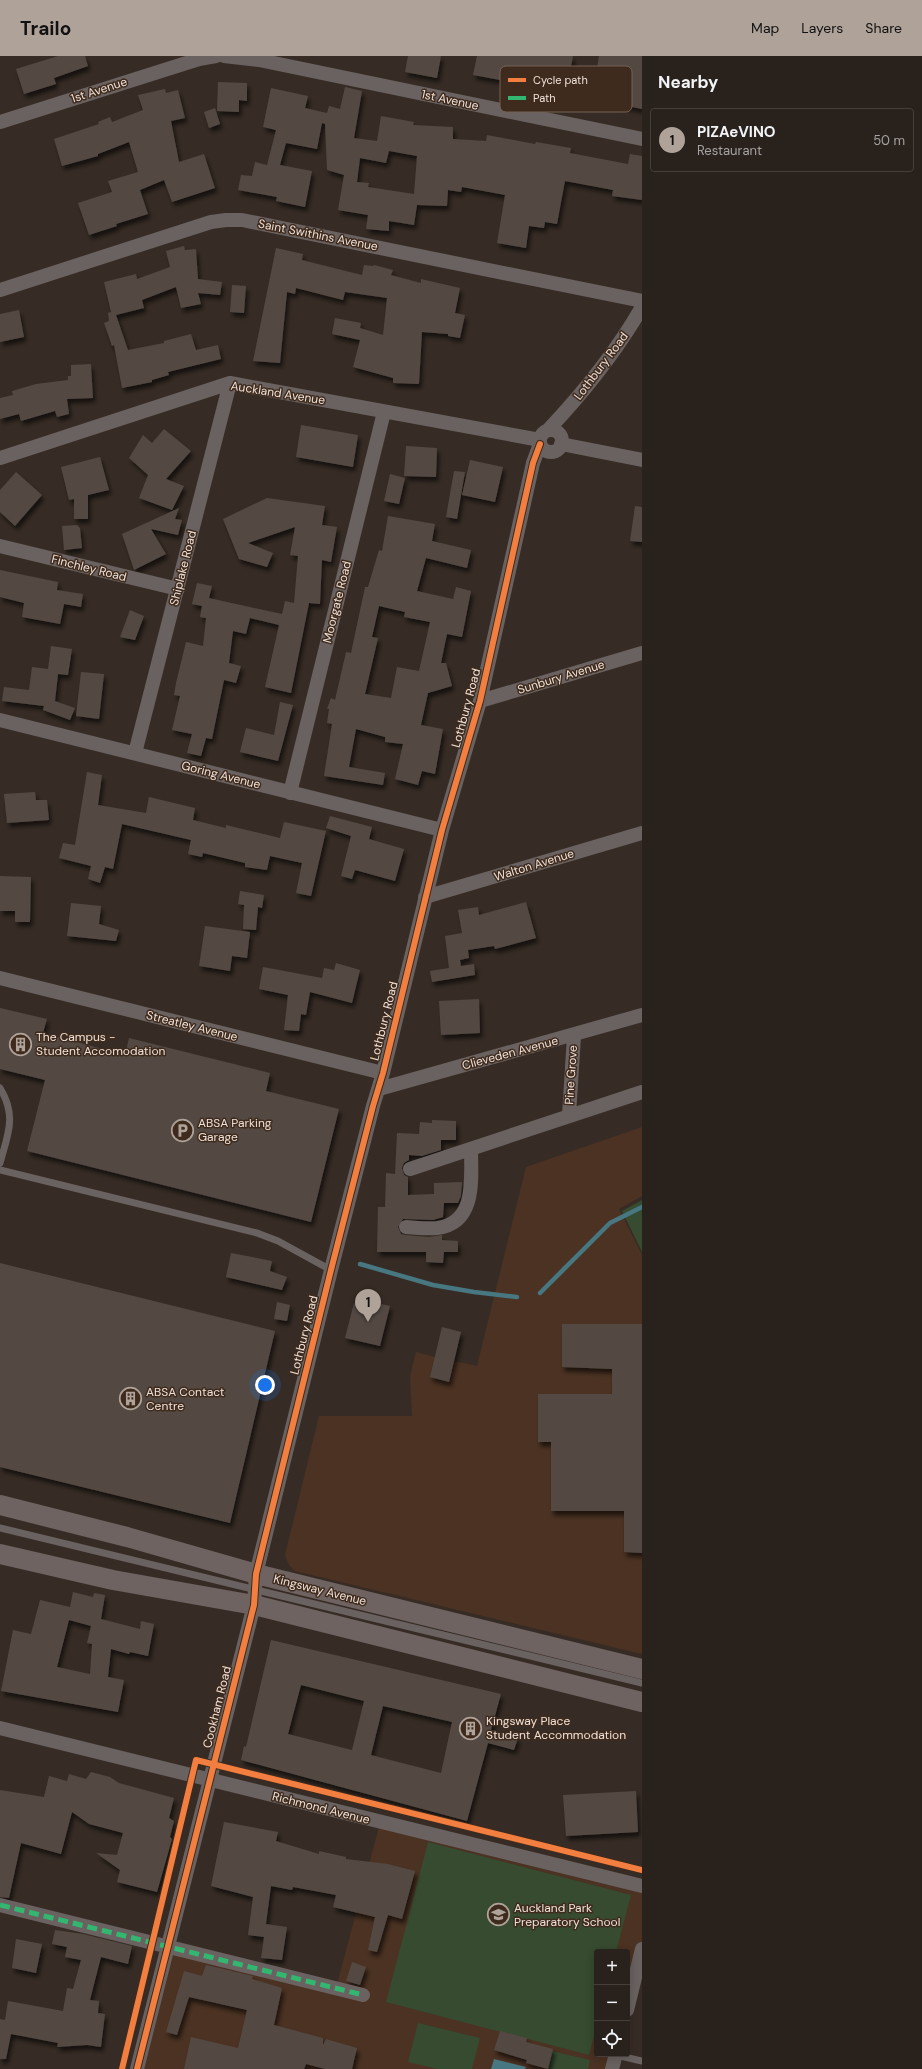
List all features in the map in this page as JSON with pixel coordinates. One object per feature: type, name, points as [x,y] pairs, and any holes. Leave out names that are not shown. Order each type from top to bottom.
[{"type":"main road","name":"Kingsway Avenue","points":[[0,1505],[127,1537],[255,1590],[642,1702]]},
{"type":"main road","name":"Kingsway Avenue","points":[[0,1554],[114,1580],[255,1590],[642,1669]]},
{"type":"street","name":"1st Avenue","points":[[0,122],[201,57],[216,56]]},
{"type":"street","name":"1st Avenue","points":[[224,56],[255,58],[500,109]]},
{"type":"street","name":"1st Avenue","points":[[513,112],[642,139]]},
{"type":"street","name":"Saint Swithins Avenue","points":[[0,290],[211,222],[242,220],[642,301]]},
{"type":"street","name":"Lothbury Road","points":[[255,1590],[331,1270],[383,1073],[425,897],[442,830],[480,701],[535,455],[543,441],[628,331],[642,307]]},
{"type":"street","name":"Auckland Avenue","points":[[0,458],[213,387],[230,383],[543,441]]},
{"type":"street","name":"Shiplake Road","points":[[135,753],[230,383]]},
{"type":"street","name":"Lothbury Road","points":[[561,441],[573,404]]},
{"type":"street","name":"Moorgate Road","points":[[290,792],[384,412]]},
{"type":"street","points":[[561,441],[553,451],[543,441],[556,432],[561,441],[642,460]]},
{"type":"street","name":"Finchley Road","points":[[0,546],[178,589]]},
{"type":"street","name":"Sunbury Avenue","points":[[480,701],[642,653]]},
{"type":"street","name":"Goring Avenue","points":[[0,720],[442,830]]},
{"type":"street","name":"Walton Avenue","points":[[425,897],[642,833]]},
{"type":"street","name":"Streatley Avenue","points":[[0,978],[383,1073]]},
{"type":"street","name":"Clieveden Avenue","points":[[378,1089],[574,1036],[642,1015]]},
{"type":"street","name":"Pine Grove","points":[[569,1115],[574,1036]]},
{"type":"street","points":[[410,1169],[642,1092]]},
{"type":"street","points":[[406,1227],[438,1228],[458,1218],[464,1211],[471,1193],[471,1149]]},
{"type":"street","name":"Cookham Road","points":[[137,2069],[211,1782],[255,1590]]},
{"type":"street","name":"Richmond Avenue","points":[[0,1728],[211,1782],[642,1886]]},
{"type":"street","points":[[0,1905],[363,1995]]},
{"type":"street","points":[[630,1998],[642,1949]]},
{"type":"street","points":[[612,2069],[615,2057]]},
{"type":"lane","points":[[0,1088],[10,1109],[11,1124],[0,1163]]},
{"type":"lane","points":[[0,1170],[257,1233],[278,1241],[331,1270]]},
{"type":"lane","points":[[0,1528],[642,1683]]},
{"type":"lane","points":[[625,2057],[642,2061]]},
{"type":"shaded area","points":[[642,1127],[642,1196],[619,1209],[642,1255],[642,1654],[295,1571],[289,1565],[285,1555],[319,1416],[412,1416],[410,1377],[416,1352],[435,1357],[442,1327],[461,1332],[454,1361],[477,1366],[526,1167]]},
{"type":"shaded area","name":"Auckland Park Preparatory School","points":[[380,1823],[642,1883],[642,1949],[630,1997],[630,1949],[594,1949],[594,2057],[615,2057],[612,2069],[137,2069],[169,1946],[336,1988]]},
{"type":"green space","points":[[642,1200],[642,1252],[622,1211]]},
{"type":"green space","points":[[428,1842],[631,1895],[617,1949],[594,1949],[594,2036],[589,2055],[386,2002]]},
{"type":"green space","points":[[418,2023],[480,2038],[472,2069],[437,2069],[408,2062]]},
{"type":"green space","points":[[552,2051],[590,2060],[588,2069],[548,2069]]},
{"type":"water","points":[[494,2059],[526,2067],[525,2069],[491,2069]]},
{"type":"building","points":[[58,56],[85,56],[88,66],[54,78],[56,84],[24,94],[16,69]]},
{"type":"building","points":[[408,56],[441,56],[437,78],[405,72]]},
{"type":"building","points":[[477,56],[573,56],[571,66],[500,66],[500,80],[473,75]]},
{"type":"building","points":[[599,56],[642,56],[642,109],[632,107],[632,66],[597,66]]},
{"type":"building","points":[[218,82],[247,83],[247,101],[239,100],[239,112],[217,111]]},
{"type":"building","points":[[345,87],[362,91],[354,138],[377,141],[381,116],[414,122],[413,125],[453,127],[453,139],[486,141],[487,135],[535,144],[536,142],[571,148],[570,153],[628,164],[630,154],[642,156],[642,200],[612,196],[613,190],[565,181],[557,224],[545,222],[544,228],[529,226],[526,248],[497,243],[505,195],[462,187],[461,192],[448,190],[447,206],[417,205],[414,225],[389,221],[389,231],[366,229],[368,215],[338,210],[344,175],[327,170],[325,124],[322,123],[317,149],[286,143],[280,165],[312,171],[305,207],[276,201],[277,197],[238,190],[241,175],[252,176],[255,162],[267,165],[276,130],[263,127],[271,88],[308,96],[305,108],[327,113],[329,106],[340,109]],"holes":[[[389,151],[417,156],[414,194],[368,187],[369,183],[357,182],[360,158],[386,163]]]},
{"type":"building","points":[[165,89],[166,93],[178,90],[185,118],[171,121],[179,162],[204,154],[215,188],[172,202],[164,180],[140,190],[148,214],[116,224],[117,226],[89,235],[78,203],[112,192],[108,181],[138,172],[129,142],[98,154],[98,156],[62,166],[54,139],[99,124],[98,122],[110,117],[112,122],[143,110],[138,95]]},
{"type":"building","points":[[215,108],[220,124],[209,128],[204,112]]},
{"type":"building","points":[[184,246],[185,250],[196,249],[198,279],[222,282],[220,295],[198,293],[201,304],[181,308],[176,287],[142,300],[144,308],[116,315],[128,350],[164,343],[164,341],[191,334],[196,350],[218,345],[221,359],[168,372],[169,375],[152,380],[152,382],[122,388],[114,345],[112,346],[104,323],[109,321],[108,313],[111,312],[104,282],[136,274],[137,279],[170,267],[166,251]]},
{"type":"building","points":[[276,248],[303,254],[302,260],[362,275],[364,265],[374,265],[393,270],[391,275],[421,283],[421,279],[460,288],[455,313],[465,315],[460,338],[448,336],[448,334],[422,332],[419,384],[393,383],[393,378],[353,367],[360,340],[332,334],[335,318],[361,323],[360,328],[383,335],[387,298],[345,292],[343,300],[296,288],[295,294],[287,292],[280,363],[253,361]]},
{"type":"building","points":[[232,285],[246,286],[244,313],[230,312]]},
{"type":"building","points":[[19,310],[24,337],[0,342],[0,314]]},
{"type":"building","points":[[91,364],[93,398],[67,399],[69,414],[57,417],[55,411],[21,421],[19,414],[0,419],[0,398],[13,395],[12,391],[36,384],[68,380],[68,376],[71,376],[71,365]]},
{"type":"building","points":[[301,425],[358,435],[353,467],[296,457]]},
{"type":"building","points":[[164,429],[191,451],[166,479],[184,486],[172,510],[139,498],[148,475],[129,458],[143,435],[152,443]]},
{"type":"building","points":[[406,446],[437,448],[436,477],[404,476]]},
{"type":"building","points":[[100,457],[109,490],[88,495],[88,519],[74,519],[74,499],[69,500],[61,467]]},
{"type":"building","points":[[470,460],[503,467],[495,502],[462,495]]},
{"type":"building","points":[[454,471],[465,472],[457,519],[446,517]]},
{"type":"building","points":[[16,472],[42,495],[15,526],[0,512],[0,490]]},
{"type":"building","points":[[390,474],[405,478],[399,504],[384,501]]},
{"type":"building","points":[[267,498],[325,506],[322,525],[337,527],[331,562],[322,560],[320,604],[309,603],[291,693],[265,687],[279,625],[250,618],[246,634],[233,631],[229,663],[241,666],[236,683],[224,680],[212,739],[206,738],[201,756],[187,753],[192,734],[172,730],[180,696],[174,695],[186,642],[203,646],[206,618],[200,617],[202,606],[192,604],[197,583],[212,586],[209,598],[282,614],[285,601],[294,603],[298,556],[290,555],[295,527],[248,543],[273,553],[267,567],[239,559],[223,519]]},
{"type":"building","points":[[635,506],[642,507],[642,542],[630,541]]},
{"type":"building","points":[[179,508],[175,519],[182,520],[178,535],[151,529],[166,554],[134,570],[122,534]]},
{"type":"building","points":[[388,516],[435,524],[432,541],[471,550],[467,568],[426,558],[417,591],[453,599],[456,587],[471,591],[462,637],[447,634],[441,663],[446,663],[452,686],[428,693],[421,725],[443,729],[435,774],[422,771],[418,785],[395,779],[403,744],[385,742],[385,737],[356,729],[349,767],[385,773],[383,785],[324,776],[332,724],[327,723],[329,709],[327,709],[331,698],[335,700],[346,652],[351,653],[365,587],[368,587],[379,550],[382,551]],"holes":[[[379,606],[405,612],[404,617],[430,622],[419,671],[397,667],[391,698],[365,694],[378,638],[372,637]]]},
{"type":"building","points":[[77,525],[80,528],[82,548],[64,550],[62,526]]},
{"type":"building","points":[[0,570],[58,582],[57,590],[83,594],[81,607],[64,604],[60,624],[22,617],[24,603],[0,597]]},
{"type":"building","points":[[130,610],[144,616],[135,640],[120,637]]},
{"type":"building","points":[[51,646],[72,649],[68,675],[58,674],[55,701],[75,708],[70,720],[43,710],[44,706],[2,701],[4,687],[29,690],[32,667],[48,669]]},
{"type":"building","points":[[81,672],[104,674],[99,719],[76,716]]},
{"type":"building","points":[[280,702],[293,705],[278,761],[240,752],[246,728],[274,735]]},
{"type":"building","points":[[87,772],[102,775],[98,805],[146,813],[149,797],[195,808],[193,820],[226,828],[226,825],[280,838],[284,822],[326,831],[311,896],[296,893],[302,863],[270,856],[267,870],[245,867],[245,863],[203,853],[202,857],[188,854],[191,840],[122,824],[113,869],[105,867],[100,883],[88,879],[91,866],[59,858],[63,843],[75,845]]},
{"type":"building","points":[[35,792],[36,800],[47,800],[49,820],[7,823],[4,794]]},
{"type":"building","points":[[330,816],[372,827],[369,839],[404,849],[395,881],[355,870],[352,879],[341,876],[351,836],[326,828]]},
{"type":"building","points":[[0,876],[31,877],[30,922],[15,922],[15,911],[0,911]]},
{"type":"building","points":[[240,891],[264,895],[262,908],[258,907],[256,930],[243,929],[244,905],[238,904]]},
{"type":"building","points":[[526,902],[536,938],[495,949],[494,946],[468,950],[469,958],[460,960],[461,966],[474,964],[475,975],[432,982],[430,971],[449,968],[445,936],[462,933],[458,910],[478,907],[479,915]]},
{"type":"building","points":[[71,903],[101,906],[99,924],[119,930],[116,941],[67,936]]},
{"type":"building","points":[[205,926],[250,932],[247,958],[232,956],[230,971],[199,966]]},
{"type":"building","points":[[336,963],[360,970],[352,1003],[310,992],[306,1015],[301,1014],[299,1031],[284,1030],[288,995],[259,989],[263,967],[322,978],[324,968],[334,970]]},
{"type":"building","points":[[479,999],[480,1033],[441,1035],[439,1001]]},
{"type":"building","name":"ABSA Parking Garage","points":[[0,1008],[47,1019],[43,1033],[125,1055],[129,1038],[270,1073],[266,1091],[339,1109],[311,1222],[27,1151],[45,1080],[0,1069]]},
{"type":"building","points":[[432,1120],[456,1121],[456,1140],[441,1140],[441,1150],[422,1156],[409,1155],[409,1160],[404,1163],[402,1168],[404,1175],[408,1177],[408,1195],[434,1194],[434,1183],[462,1182],[461,1196],[458,1203],[444,1203],[443,1217],[433,1220],[403,1219],[398,1227],[401,1234],[405,1235],[429,1237],[442,1235],[442,1240],[458,1241],[458,1252],[444,1252],[443,1263],[426,1262],[426,1252],[377,1252],[378,1207],[385,1207],[386,1173],[395,1174],[397,1133],[419,1134],[420,1122],[432,1123]]},
{"type":"building","points":[[231,1253],[272,1261],[270,1271],[287,1277],[282,1290],[226,1277]]},
{"type":"building","name":"ABSA Contact Centre","points":[[0,1263],[275,1331],[230,1523],[0,1467]]},
{"type":"building","points":[[363,1300],[390,1306],[380,1346],[345,1338],[354,1303],[362,1304]]},
{"type":"building","points":[[277,1302],[290,1305],[287,1321],[274,1319]]},
{"type":"building","points":[[562,1324],[642,1324],[642,1553],[624,1552],[624,1511],[551,1511],[551,1442],[538,1442],[538,1394],[612,1394],[612,1369],[562,1367]]},
{"type":"building","points":[[442,1327],[461,1332],[449,1382],[430,1377]]},
{"type":"building","points":[[73,1592],[93,1597],[94,1593],[105,1595],[101,1619],[140,1629],[141,1621],[154,1624],[148,1656],[130,1652],[129,1654],[111,1649],[108,1677],[124,1680],[118,1712],[1,1691],[13,1630],[31,1634],[40,1600],[70,1607]],"holes":[[[69,1620],[91,1626],[87,1643],[92,1644],[90,1674],[57,1667]]]},
{"type":"building","name":"Kingsway Place Student Accommodation","points":[[271,1640],[501,1694],[491,1730],[518,1738],[514,1750],[488,1743],[467,1821],[241,1760],[244,1746],[246,1747]],"holes":[[[301,1685],[364,1701],[352,1750],[288,1734]],[[383,1706],[452,1722],[441,1773],[371,1755]]]},
{"type":"building","points":[[91,1772],[110,1777],[119,1783],[174,1798],[169,1818],[174,1821],[170,1837],[172,1839],[157,1892],[117,1882],[120,1870],[96,1853],[117,1855],[123,1833],[89,1824],[72,1812],[61,1854],[21,1843],[9,1898],[0,1897],[0,1790],[44,1797],[49,1776],[67,1781],[69,1774],[86,1779]]},
{"type":"building","points":[[636,1791],[638,1832],[566,1836],[563,1795]]},
{"type":"building","points":[[224,1822],[278,1832],[276,1841],[319,1854],[319,1851],[346,1857],[346,1859],[388,1864],[415,1871],[402,1919],[388,1915],[377,1952],[368,1950],[375,1917],[333,1907],[336,1895],[293,1887],[292,1890],[271,1886],[266,1924],[287,1927],[282,1960],[261,1958],[264,1937],[248,1935],[253,1897],[211,1886]]},
{"type":"building","points":[[55,1930],[83,1934],[132,1946],[128,1964],[101,1957],[90,2000],[99,2001],[98,2013],[105,2014],[101,2047],[87,2045],[57,2047],[58,2043],[11,2034],[6,2059],[0,2059],[0,2019],[5,2020],[8,2001],[63,2011],[67,1988],[73,1989],[81,1960],[65,1957],[67,1947],[52,1944]]},
{"type":"building","points":[[16,1939],[42,1944],[36,1973],[12,1968]]},
{"type":"building","points":[[352,1962],[366,1967],[360,1985],[346,1981]]},
{"type":"building","points":[[206,1965],[253,1976],[252,1979],[282,1988],[274,2025],[323,2038],[323,2045],[326,2039],[357,2048],[352,2069],[325,2069],[306,2064],[304,2069],[184,2069],[191,2037],[238,2048],[247,2010],[189,1997],[177,2035],[166,2032],[184,1971],[202,1976]]},
{"type":"building","points":[[500,2031],[527,2038],[526,2042],[553,2049],[548,2069],[526,2063],[527,2060],[494,2050]]},
{"type":"waterway","points":[[540,1293],[610,1223],[642,1207]]},
{"type":"waterway","points":[[360,1264],[433,1285],[517,1297]]},
{"type":"marked path","points":[[0,1905],[363,1995]]},
{"type":"cycle path","points":[[137,2069],[254,1605],[256,1574],[331,1270],[373,1106],[383,1073],[442,830],[480,701],[533,463],[540,444]]},
{"type":"cycle path","points":[[122,2069],[196,1760],[642,1870]]},
{"type":"place","name":"The Campus - Student Accomodation","points":[[20,1044]]},
{"type":"place","name":"ABSA Parking Garage","points":[[183,1130]]},
{"type":"place","name":"PIZAeVINO","points":[[368,1322]]},
{"type":"place","name":"ABSA Contact Centre","points":[[130,1399]]},
{"type":"place","name":"Kingsway Place Student Accommodation","points":[[471,1728]]},
{"type":"place","name":"Auckland Park Preparatory School","points":[[499,1915]]}]
